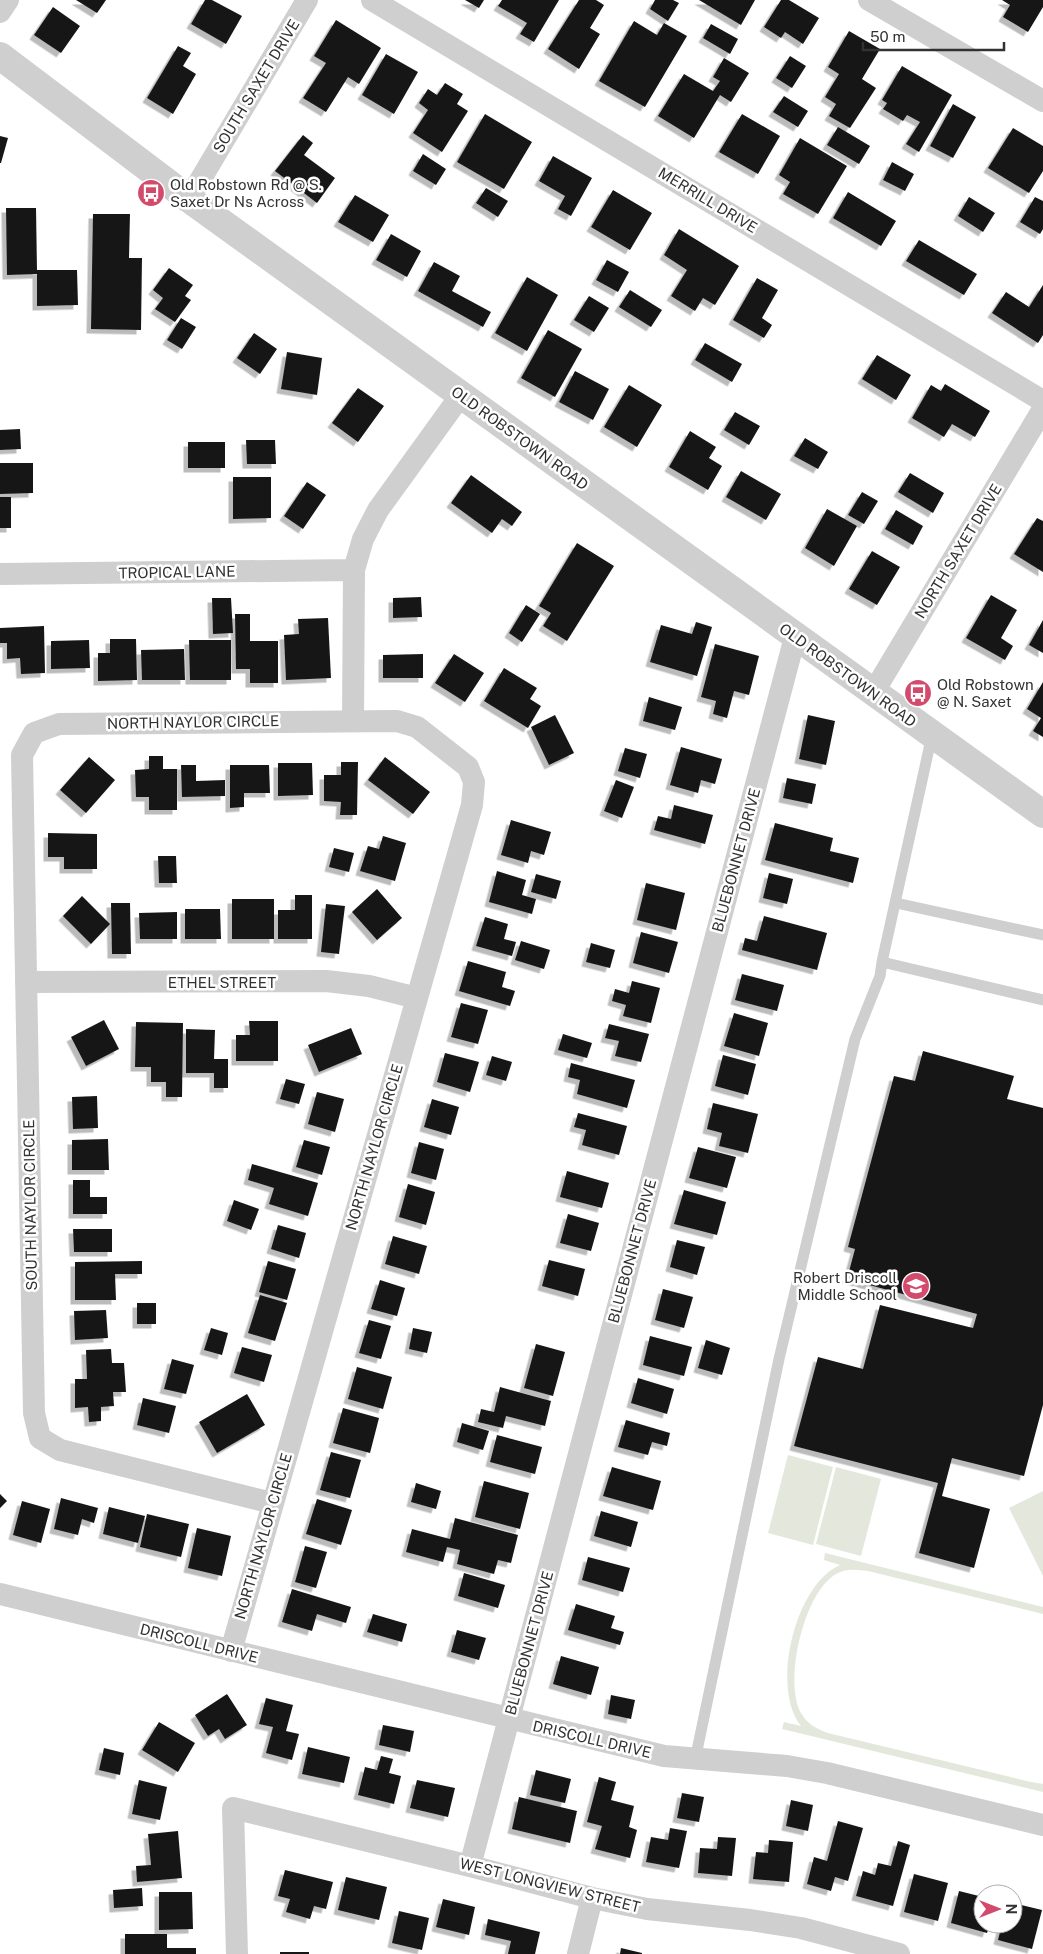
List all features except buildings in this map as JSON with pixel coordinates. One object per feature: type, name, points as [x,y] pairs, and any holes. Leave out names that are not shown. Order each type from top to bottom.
[{"type":"street","points":[[0,12],[8,0]]},
{"type":"street","name":"SOUTH SAXET DRIVE","points":[[189,199],[307,0]]},
{"type":"street","name":"MERRILL DRIVE","points":[[372,0],[1043,401]]},
{"type":"street","points":[[869,0],[1043,102]]},
{"type":"street","name":"OLD ROBSTOWN ROAD","points":[[0,56],[189,199],[1043,814]]},
{"type":"street","points":[[353,720],[354,570],[363,539],[378,510],[461,395]]},
{"type":"street","name":"NORTH SAXET DRIVE","points":[[873,693],[1043,409]]},
{"type":"street","name":"TROPICAL LANE","points":[[0,574],[354,570]]},
{"type":"street","name":"BLUEBONNET DRIVE","points":[[470,1866],[795,636]]},
{"type":"street","name":"NORTH NAYLOR CIRCLE","points":[[34,733],[59,724],[397,720],[417,727],[468,767],[474,782],[472,805],[231,1651]]},
{"type":"street","name":"SOUTH NAYLOR CIRCLE","points":[[34,733],[22,755],[34,1413],[40,1438],[60,1450],[272,1503]]},
{"type":"street","name":"ETHEL STREET","points":[[26,982],[326,981],[369,986],[417,998]]},
{"type":"street","name":"DRISCOLL DRIVE","points":[[0,1594],[664,1756],[787,1766],[827,1773],[1043,1825]]},
{"type":"street","name":"WEST LONGVIEW STREET","points":[[237,1954],[233,1808],[592,1898],[647,1909],[750,1920],[801,1928],[899,1954]]},
{"type":"street","points":[[578,1954],[592,1898]]},
{"type":"lane","points":[[695,1760],[782,1349],[855,1040],[880,976],[932,735]]},
{"type":"lane","points":[[896,903],[1043,935]]},
{"type":"lane","points":[[882,962],[1043,1000]]},
{"type":"shaded area","points":[[788,1455],[833,1467],[813,1545],[768,1533]]},
{"type":"shaded area","points":[[836,1467],[881,1479],[861,1556],[816,1544]]},
{"type":"shaded area","points":[[1043,1491],[1043,1576],[1009,1508]]},
{"type":"shaded area","points":[[825,1553],[1043,1607],[1043,1614],[868,1571],[841,1571],[826,1582],[815,1597],[800,1637],[794,1680],[796,1699],[801,1713],[806,1720],[816,1728],[828,1733],[1043,1784],[1043,1792],[782,1729],[784,1722],[801,1726],[792,1709],[788,1687],[788,1663],[792,1638],[800,1614],[811,1593],[824,1576],[840,1565],[824,1560]]},
{"type":"place","name":"Old Robstown Rd @ S. Saxet Dr Ns Across","points":[[151,193]]},
{"type":"place","name":"Old Robstown @ N. Saxet","points":[[918,693]]},
{"type":"place","name":"Robert Driscoll Middle School","points":[[916,1286]]}]
